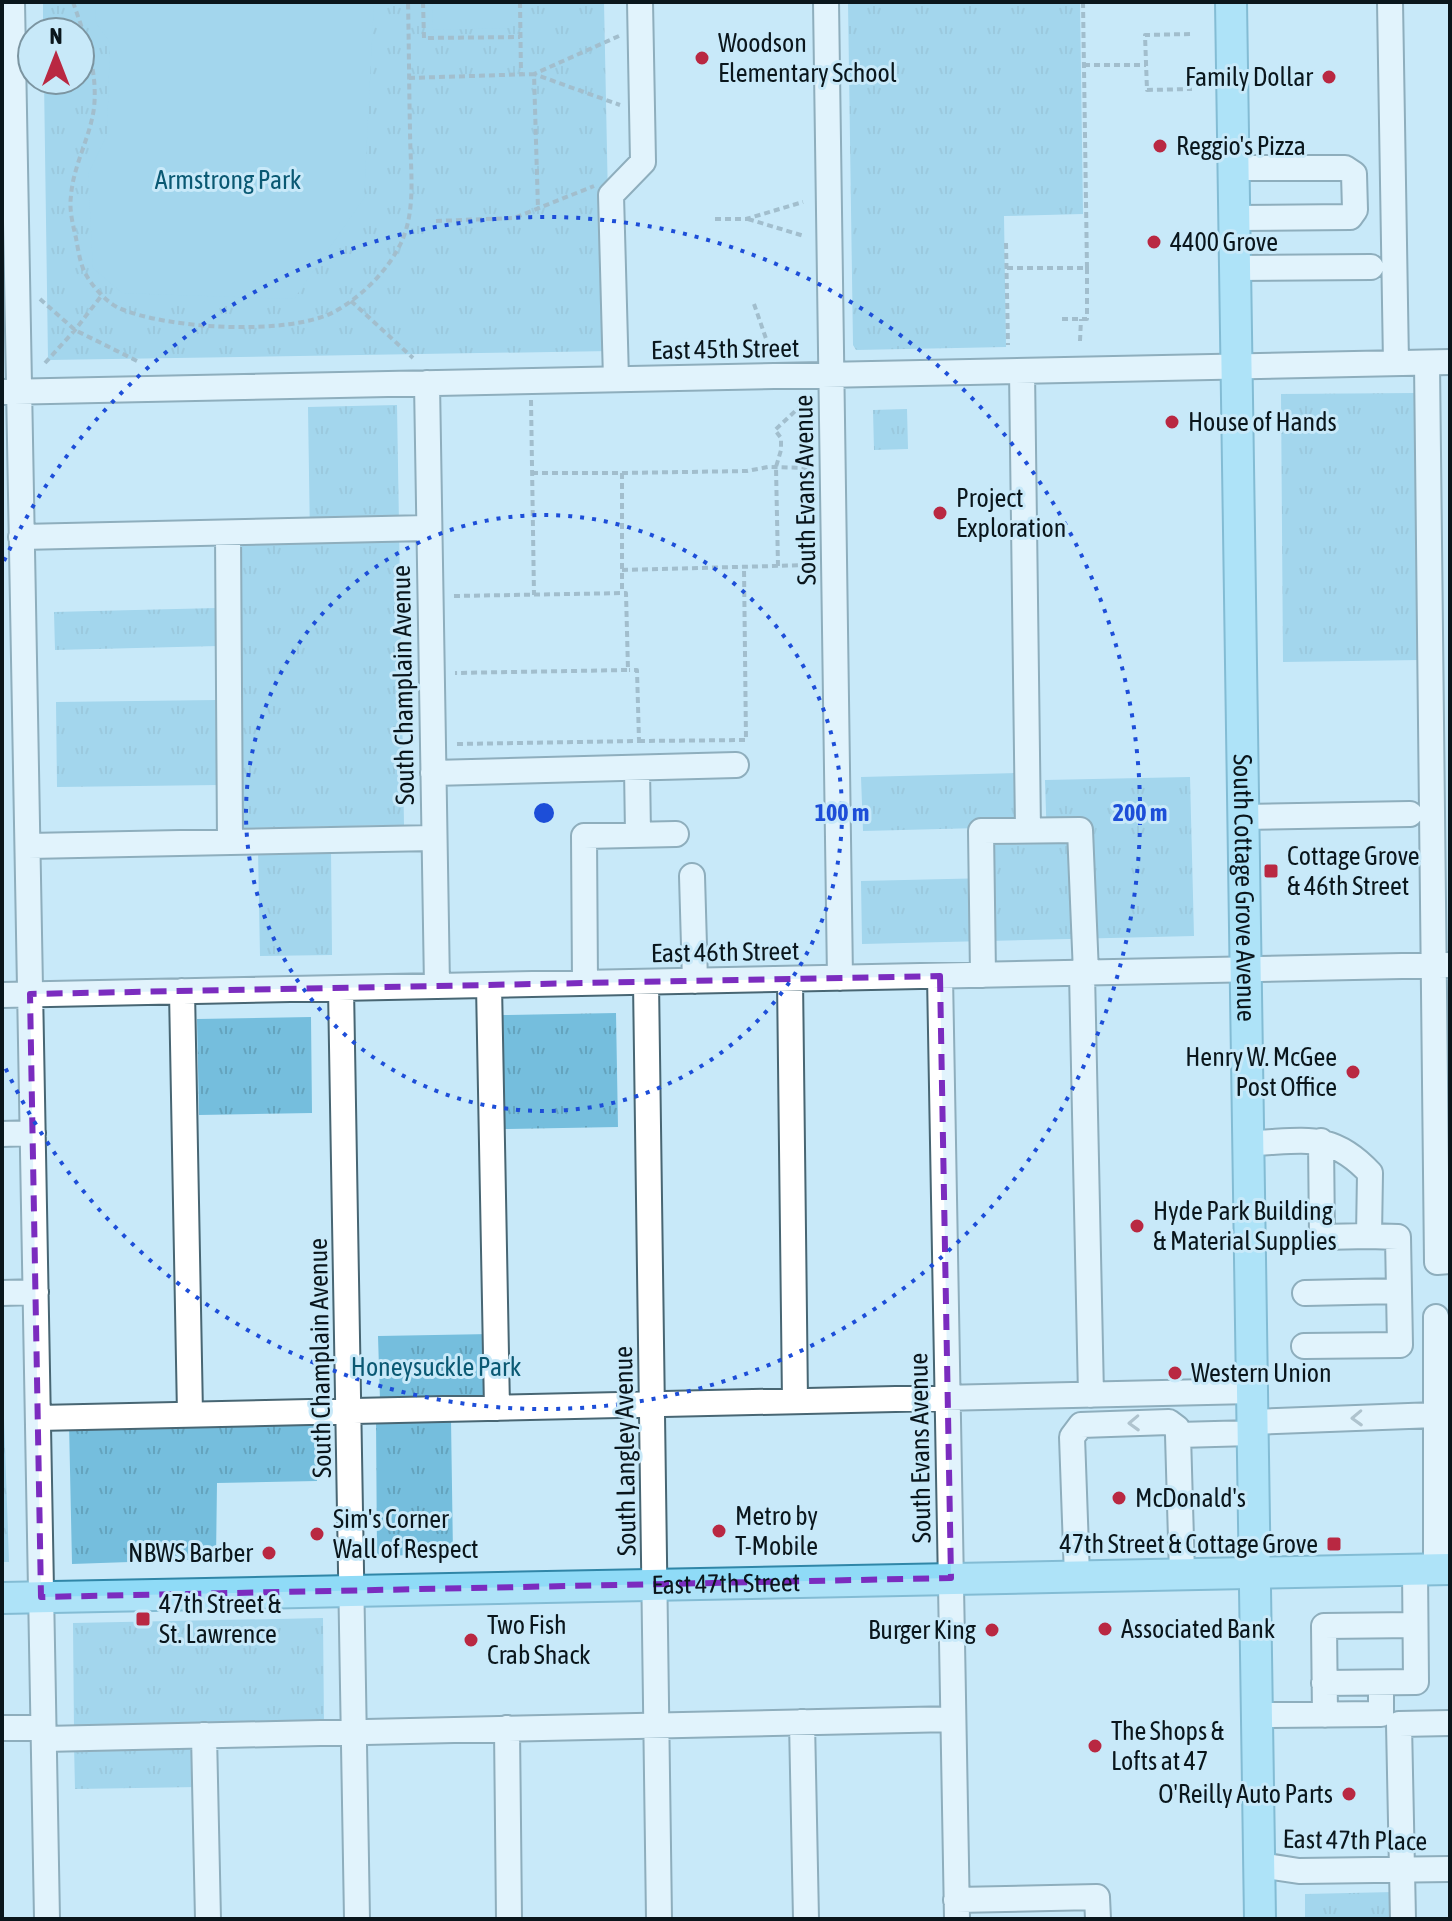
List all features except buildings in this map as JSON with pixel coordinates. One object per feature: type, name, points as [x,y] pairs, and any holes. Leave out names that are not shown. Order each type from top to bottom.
[{"type":"main road","name":"South Cottage Grove Avenue","points":[[1231,2],[1260,1919]]},
{"type":"main road","name":"East 47th Street","points":[[2,1598],[1434,1569]]},
{"type":"street","points":[[12,2],[8,90],[11,392],[21,537],[47,1919]]},
{"type":"street","points":[[616,379],[611,195],[643,162],[640,2]]},
{"type":"street","name":"South Evans Avenue","points":[[826,2],[840,978]]},
{"type":"street","points":[[1390,2],[1396,363]]},
{"type":"street","points":[[1234,168],[1345,168],[1354,174],[1355,210],[1350,217],[1234,218]]},
{"type":"street","points":[[1235,268],[1371,267]]},
{"type":"street","points":[[1438,362],[1442,966],[1437,1262],[1450,1261]]},
{"type":"street","name":"East 45th Street","points":[[11,392],[1438,362]]},
{"type":"street","points":[[1022,371],[1028,830]]},
{"type":"street","name":"South Champlain Avenue","points":[[427,383],[437,986]]},
{"type":"street","points":[[21,537],[428,528]]},
{"type":"street","points":[[228,533],[230,842]]},
{"type":"street","points":[[433,773],[736,765]]},
{"type":"street","points":[[637,768],[638,834]]},
{"type":"street","points":[[1243,817],[1410,814]]},
{"type":"street","points":[[983,975],[981,831],[1080,830],[1091,1395]]},
{"type":"street","points":[[585,983],[584,836],[676,834]]},
{"type":"street","points":[[28,846],[434,838]]},
{"type":"street","points":[[692,876],[695,981]]},
{"type":"street","name":"East 46th Street","points":[[2,995],[1442,966]]},
{"type":"street","name":"South Evans Avenue","points":[[940,976],[956,1910]]},
{"type":"street","points":[[790,979],[795,1401]]},
{"type":"street","name":"South Langley Avenue","points":[[646,982],[659,1919]]},
{"type":"street","points":[[489,985],[497,1408]]},
{"type":"street","name":"South Champlain Avenue","points":[[341,988],[357,1919]]},
{"type":"street","points":[[182,991],[190,1414]]},
{"type":"street","points":[[2,1134],[33,1133]]},
{"type":"street","points":[[1248,1143],[1321,1141],[1334,1144],[1354,1156],[1370,1173],[1369,1236]]},
{"type":"street","points":[[1304,1346],[1400,1345],[1398,1237],[1322,1237],[1321,1141]]},
{"type":"street","points":[[1305,1293],[1399,1291]]},
{"type":"street","points":[[2,1293],[36,1292]]},
{"type":"street","points":[[1324,1683],[1416,1682],[1415,1625],[1434,1569],[1436,1317]]},
{"type":"street","points":[[38,1418],[1252,1391]]},
{"type":"street","points":[[1178,1435],[1435,1415]]},
{"type":"street","points":[[1077,1576],[1072,1437],[1081,1425],[1169,1422],[1177,1428],[1178,1435],[1182,1574]]},
{"type":"street","points":[[1325,1715],[1324,1626],[1415,1625]]},
{"type":"street","points":[[1257,1715],[1381,1714],[1381,1683]]},
{"type":"street","points":[[2,1728],[44,1733],[204,1735],[953,1719]]},
{"type":"street","points":[[802,1722],[806,1919]]},
{"type":"street","points":[[1403,1919],[1399,1724],[1450,1723]]},
{"type":"street","points":[[507,1728],[509,1919]]},
{"type":"street","points":[[204,1735],[208,1919]]},
{"type":"street","name":"East 47th Place","points":[[1260,1865],[1299,1871],[1450,1869]]},
{"type":"street","points":[[956,1910],[1097,1897],[1098,1919]]},
{"type":"path","points":[[73,2],[89,47],[95,86],[93,110],[70,198],[85,273],[102,295],[117,307],[169,322],[211,327],[304,321],[331,313],[376,280],[399,247],[411,210],[408,2]]},
{"type":"path","points":[[423,2],[424,38],[520,37]]},
{"type":"path","points":[[520,2],[521,75]]},
{"type":"path","points":[[1061,319],[1087,319],[1083,2]]},
{"type":"path","points":[[409,78],[534,74],[619,37],[618,26]]},
{"type":"path","points":[[1190,34],[1145,35],[1146,65],[1147,90],[1192,89]]},
{"type":"path","points":[[1084,65],[1146,65]]},
{"type":"path","points":[[534,74],[620,105]]},
{"type":"path","points":[[534,74],[538,209]]},
{"type":"path","points":[[619,91],[620,112]]},
{"type":"path","points":[[436,221],[514,218],[607,180]]},
{"type":"path","points":[[746,219],[803,202]]},
{"type":"path","points":[[715,219],[746,219],[804,236]]},
{"type":"path","points":[[1006,243],[1008,345]]},
{"type":"path","points":[[1007,268],[1087,268]]},
{"type":"path","points":[[45,363],[102,295]]},
{"type":"path","points":[[40,299],[75,330],[139,362]]},
{"type":"path","points":[[351,301],[413,358]]},
{"type":"path","points":[[754,304],[771,353]]},
{"type":"path","points":[[1080,341],[1081,319]]},
{"type":"path","points":[[531,398],[534,595]]},
{"type":"path","points":[[778,566],[776,467],[781,438],[775,430],[808,399]]},
{"type":"path","points":[[532,473],[809,468]]},
{"type":"path","points":[[622,473],[622,593]]},
{"type":"path","points":[[622,570],[811,565]]},
{"type":"path","points":[[457,744],[746,740],[744,567]]},
{"type":"path","points":[[454,596],[626,593],[628,670]]},
{"type":"path","points":[[455,673],[637,670],[639,741]]},
{"type":"highlighted area","points":[[940,976],[951,1578],[41,1597],[30,994]]},
{"type":"green space","name":"Armstrong Park","points":[[43,2],[604,2],[611,351],[48,360],[44,96],[96,96],[96,16],[43,16]]},
{"type":"green space","points":[[96,2],[374,2],[364,198],[294,299],[122,293],[93,268],[88,174],[107,135],[110,43],[96,22]]},
{"type":"green space","points":[[432,2],[511,2],[511,28],[433,30]]},
{"type":"green space","points":[[848,2],[1080,2],[1083,214],[1004,216],[1006,347],[856,350],[853,345]]},
{"type":"green space","points":[[1416,393],[1420,660],[1283,662],[1281,394]]},
{"type":"green space","points":[[397,405],[404,825],[243,828],[238,542],[310,540],[308,407]]},
{"type":"green space","points":[[907,409],[908,449],[874,450],[873,410]]},
{"type":"green space","points":[[217,608],[218,646],[55,650],[54,612]]},
{"type":"green space","points":[[217,700],[219,785],[57,787],[56,702]]},
{"type":"green space","points":[[1021,773],[1022,827],[863,831],[861,777]]},
{"type":"green space","points":[[1190,777],[1194,936],[862,944],[861,881],[991,878],[990,845],[1047,844],[1045,780]]},
{"type":"green space","points":[[331,848],[332,955],[260,956],[258,849]]},
{"type":"green space","points":[[616,1013],[618,1127],[505,1129],[503,1015]]},
{"type":"green space","points":[[311,1017],[312,1113],[199,1115],[197,1019]]},
{"type":"green space","name":"Honeysuckle Park","points":[[491,1334],[493,1397],[380,1400],[378,1336]]},
{"type":"green space","points":[[315,1416],[317,1481],[217,1483],[216,1559],[72,1564],[69,1423]]},
{"type":"green space","points":[[4,1418],[9,1562],[2,1562]]},
{"type":"green space","points":[[376,1419],[451,1419],[453,1554],[377,1556]]},
{"type":"green space","points":[[323,1618],[324,1728],[74,1732],[73,1623]]},
{"type":"green space","points":[[199,1741],[198,1787],[75,1789],[74,1744]]},
{"type":"green space","points":[[1394,1892],[1395,1919],[1305,1919],[1305,1894]]},
{"type":"place","name":"Woodson Elementary School","points":[[702,58]]},
{"type":"place","name":"Family Dollar","points":[[1329,77]]},
{"type":"place","name":"Reggio's Pizza","points":[[1160,146]]},
{"type":"place","name":"4400 Grove","points":[[1154,242]]},
{"type":"place","name":"House of Hands","points":[[1172,422]]},
{"type":"place","name":"Project Exploration","points":[[940,513]]},
{"type":"place","name":"Cottage Grove & 46th Street","points":[[1271,871]]},
{"type":"place","name":"Henry W. McGee Post Office","points":[[1353,1072]]},
{"type":"place","name":"Hyde Park Building & Material Supplies","points":[[1137,1226]]},
{"type":"place","name":"Western Union","points":[[1175,1373]]},
{"type":"place","name":"McDonald's","points":[[1119,1498]]},
{"type":"place","name":"Metro by T-Mobile","points":[[719,1531]]},
{"type":"place","name":"Sim's Corner Wall of Respect","points":[[317,1534]]},
{"type":"place","name":"47th Street & Cottage Grove","points":[[1334,1544]]},
{"type":"place","name":"NBWS Barber","points":[[269,1553]]},
{"type":"place","name":"47th Street & St. Lawrence","points":[[143,1619]]},
{"type":"place","name":"Associated Bank","points":[[1105,1629]]},
{"type":"place","name":"Burger King","points":[[992,1630]]},
{"type":"place","name":"Two Fish Crab Shack","points":[[471,1640]]},
{"type":"place","name":"The Shops & Lofts at 47","points":[[1095,1746]]},
{"type":"place","name":"O'Reilly Auto Parts","points":[[1349,1794]]}]
